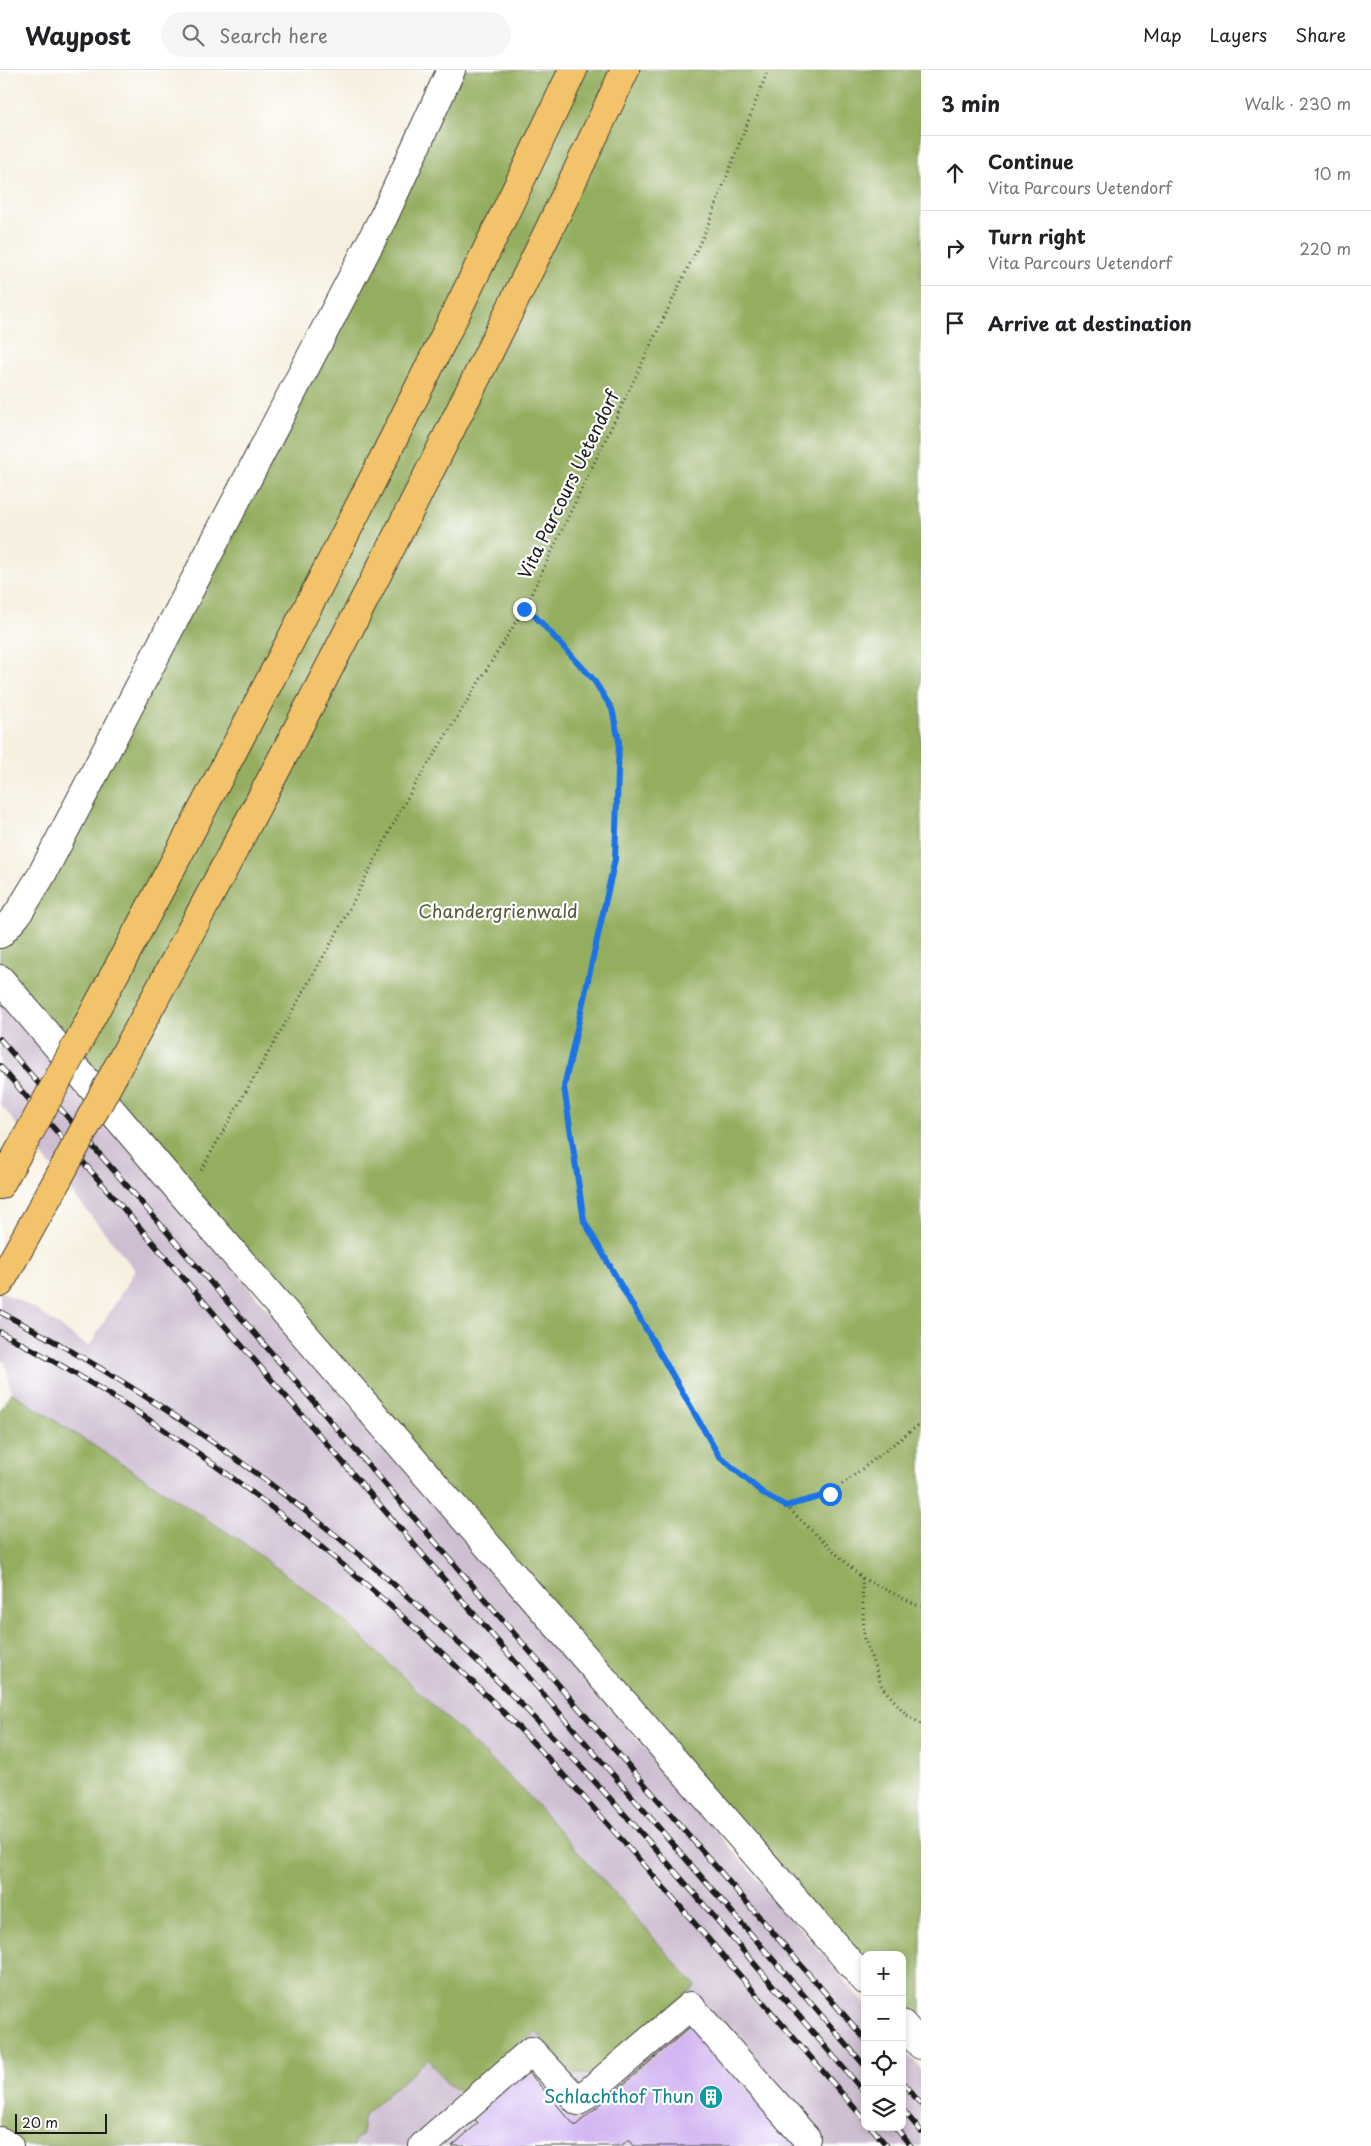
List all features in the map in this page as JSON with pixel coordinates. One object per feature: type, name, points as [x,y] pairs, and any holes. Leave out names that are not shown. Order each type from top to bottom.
[{"type":"highway","points":[[0,1185],[244,733],[360,508],[446,336],[573,70]]},
{"type":"highway","points":[[0,1283],[289,749],[393,546],[560,209],[625,70]]},
{"type":"street","points":[[0,934],[17,915],[40,876],[379,224],[451,70]]},
{"type":"street","points":[[0,979],[185,1197],[861,1975]]},
{"type":"street","points":[[422,2146],[531,2051],[578,2101],[690,2006],[806,2138]]},
{"type":"street","points":[[906,2028],[921,2045]]},
{"type":"street","points":[[0,2141],[9,2146]]},
{"type":"path","name":"Vita Parcours Uetendorf","points":[[768,70],[706,230],[524,609],[534,615],[593,679],[612,709],[619,741],[615,859],[564,1087],[584,1221],[719,1456],[764,1494],[786,1506],[862,1578],[921,1607]]},
{"type":"path","points":[[185,1197],[334,938],[406,800],[524,609]]},
{"type":"path","points":[[786,1506],[830,1494],[921,1423]]},
{"type":"path","points":[[862,1578],[864,1638],[882,1687],[908,1715],[921,1724]]},
{"type":"shaded area","points":[[0,992],[189,1218],[861,1999],[861,2131],[906,2131],[906,2052],[921,2069],[921,2146],[354,2146],[354,2141],[362,2135],[362,2123],[365,2114],[428,2059],[456,2091],[475,2088],[536,2031],[574,2074],[526,1793],[329,1607],[242,1542],[11,1392],[5,1362],[0,1360],[0,1291],[34,1308],[89,1347],[135,1270],[0,1104]]},
{"type":"green space","name":"Chandergrienwald","points":[[451,70],[921,70],[921,2045],[906,2028],[906,1951],[861,1951],[861,1975],[0,979],[0,934]]},
{"type":"green space","points":[[11,1392],[242,1542],[329,1607],[526,1793],[696,1986],[592,2074],[574,2074],[536,2032],[469,2091],[462,2091],[450,2086],[428,2059],[365,2114],[362,2123],[362,2135],[354,2141],[354,2146],[0,2146],[0,1411]]},
{"type":"building","points":[[690,2027],[794,2146],[634,2146],[629,2139],[621,2146],[452,2146],[478,2123],[471,2115],[525,2068],[575,2126]]},
{"type":"railway","points":[[0,1039],[861,2034]]},
{"type":"railway","points":[[0,1066],[861,2061]]},
{"type":"railway","points":[[0,1312],[69,1350],[203,1435],[332,1532],[452,1637],[509,1692],[601,1789],[690,1889],[861,2088]]},
{"type":"railway","points":[[0,1332],[67,1369],[198,1453],[323,1548],[440,1651],[518,1727],[585,1798],[861,2115]]},
{"type":"railway","points":[[905,2086],[921,2104]]},
{"type":"railway","points":[[906,2114],[921,2131]]},
{"type":"railway","points":[[874,2131],[887,2146]]},
{"type":"railway","points":[[898,2131],[911,2146]]},
{"type":"place","name":"Schlachthof Thun","points":[[711,2097]]},
{"type":"route","points":[[524,609],[534,615],[593,679],[612,709],[619,741],[615,859],[564,1087],[584,1221],[719,1456],[764,1494],[786,1506],[830,1494]]}]
